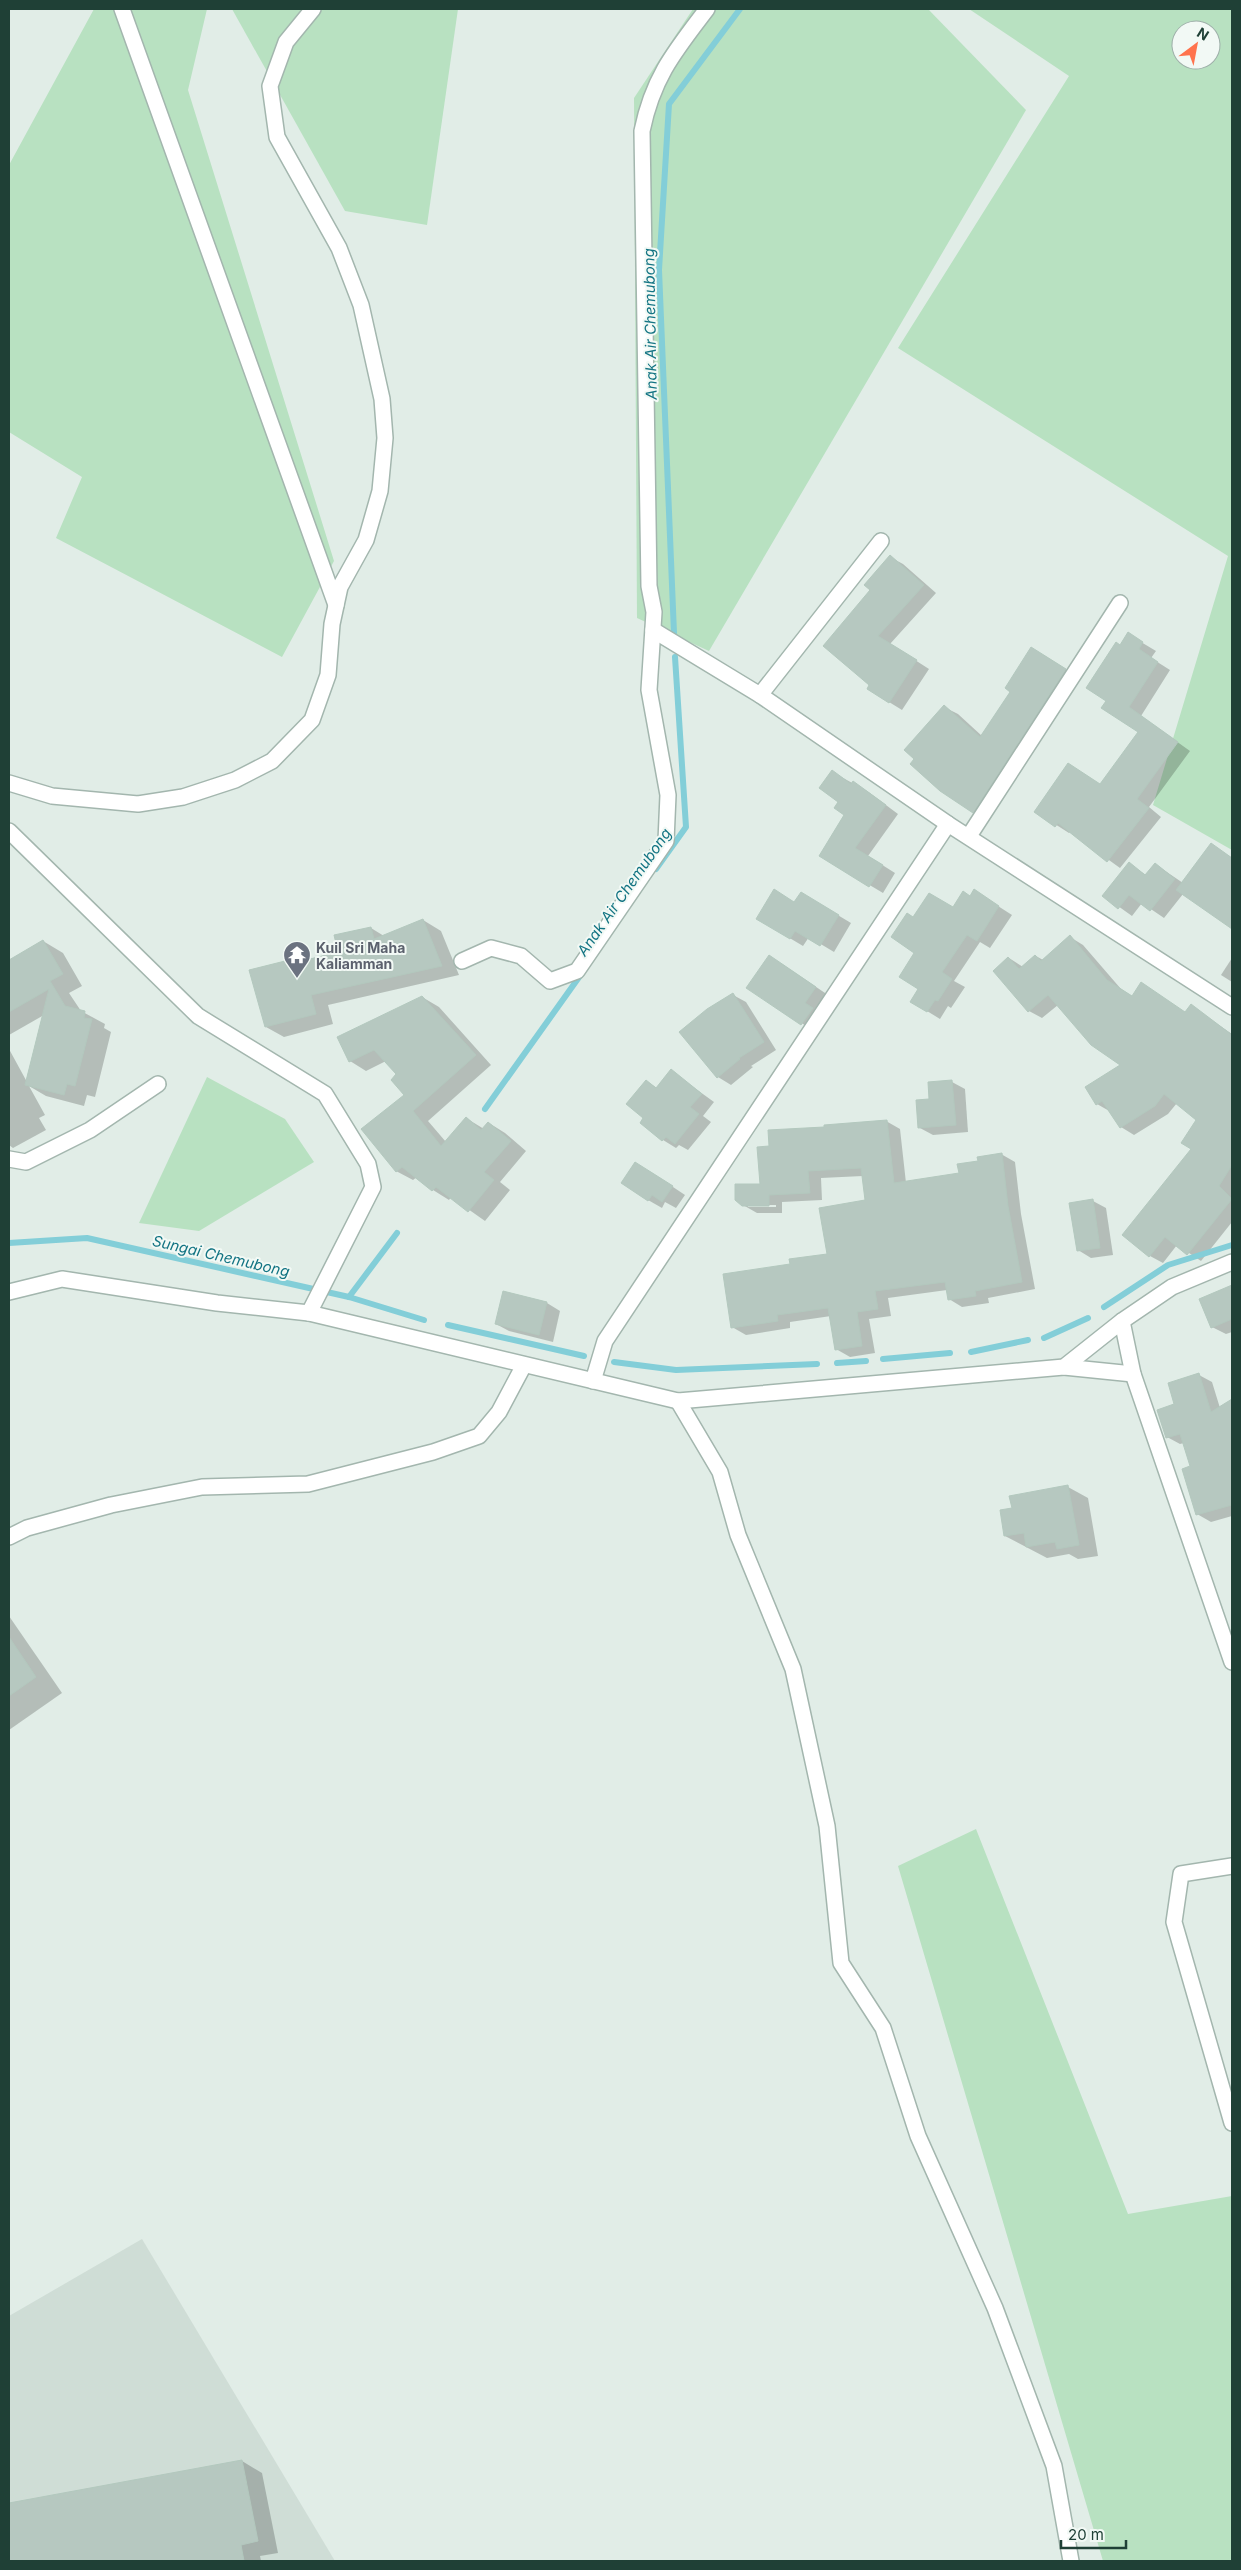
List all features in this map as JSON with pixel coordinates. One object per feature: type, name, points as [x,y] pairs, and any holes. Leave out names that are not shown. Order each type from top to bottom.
[{"type":"street","points":[[122,9],[336,605]]},
{"type":"street","points":[[9,783],[52,796],[138,804],[183,796],[235,780],[272,761],[312,720],[328,675],[332,624],[340,587],[366,540],[380,491],[385,438],[382,400],[361,305],[339,248],[277,137],[270,86],[286,42],[313,9]]},
{"type":"street","points":[[462,961],[491,948],[520,956],[550,981],[577,971],[666,841],[668,795],[649,690],[654,612],[649,586],[642,131],[647,106],[666,62],[707,9]]},
{"type":"street","points":[[760,695],[881,540]]},
{"type":"street","points":[[969,836],[1120,603]]},
{"type":"street","points":[[653,630],[760,695],[948,824],[1232,1007]]},
{"type":"street","points":[[593,1381],[605,1341],[948,824]]},
{"type":"street","points":[[9,830],[198,1016],[325,1094],[368,1164],[373,1187],[311,1311]]},
{"type":"street","points":[[9,1159],[26,1162],[90,1130],[158,1084]]},
{"type":"street","points":[[1064,1368],[1122,1321],[1172,1287],[1232,1262]]},
{"type":"street","points":[[9,1292],[62,1279],[217,1303],[311,1311],[524,1365],[678,1400],[1064,1368],[1133,1374]]},
{"type":"street","points":[[1122,1321],[1133,1374],[1232,1662]]},
{"type":"street","points":[[9,1537],[26,1528],[111,1505],[202,1487],[308,1484],[433,1452],[479,1436],[499,1412],[524,1365]]},
{"type":"street","points":[[678,1400],[720,1472],[738,1535],[793,1669],[827,1826],[841,1963],[883,2028],[918,2136],[995,2308],[1054,2466],[1071,2561]]},
{"type":"street","points":[[1232,1866],[1181,1874],[1174,1922],[1232,2123]]},
{"type":"shaded area","points":[[142,2239],[335,2561],[9,2561],[9,2316]]},
{"type":"green space","points":[[94,9],[207,9],[188,90],[334,561],[282,657],[56,538],[82,477],[9,432],[9,165]]},
{"type":"green space","points":[[232,9],[458,9],[427,225],[345,211]]},
{"type":"green space","points":[[693,9],[928,9],[1026,110],[709,651],[637,618],[634,98]]},
{"type":"green space","points":[[969,9],[1232,9],[1232,850],[1153,805],[1228,556],[898,348],[1069,76]]},
{"type":"green space","points":[[207,1077],[285,1119],[314,1162],[199,1231],[139,1223]]},
{"type":"green space","points":[[976,1829],[1128,2214],[1232,2196],[1232,2561],[1103,2561],[898,1866]]},
{"type":"building","points":[[890,555],[924,585],[878,636],[917,660],[889,703],[867,689],[869,685],[823,646],[870,590],[864,585]]},
{"type":"building","points":[[1128,632],[1143,642],[1139,649],[1158,662],[1129,707],[1178,742],[1137,799],[1149,808],[1107,862],[1058,823],[1055,827],[1034,812],[1068,763],[1100,784],[1138,732],[1101,708],[1106,701],[1086,688],[1116,642],[1120,645]]},
{"type":"building","points":[[1031,647],[1066,669],[973,813],[940,791],[910,764],[914,759],[904,750],[944,705],[980,737],[1010,692],[1005,688]]},
{"type":"building","points":[[832,770],[851,784],[853,781],[886,805],[855,848],[883,865],[869,887],[819,856],[844,815],[834,808],[838,802],[819,788]]},
{"type":"building","points":[[1211,843],[1232,858],[1232,929],[1176,890]]},
{"type":"building","points":[[1129,862],[1145,875],[1155,863],[1175,879],[1150,911],[1129,895],[1118,909],[1102,896]]},
{"type":"building","points":[[774,889],[794,902],[801,892],[839,915],[820,946],[795,931],[790,939],[756,919]]},
{"type":"building","points":[[974,889],[999,906],[977,941],[967,935],[942,972],[952,979],[938,1001],[935,1000],[927,1012],[910,1002],[918,989],[899,977],[914,953],[891,937],[907,913],[913,917],[929,893],[953,907],[963,891],[970,896]]},
{"type":"building","points":[[423,919],[442,966],[311,995],[316,1014],[265,1027],[249,970],[301,957],[302,961],[338,952],[334,935],[371,927],[374,939]]},
{"type":"building","points":[[1070,935],[1107,980],[1132,996],[1141,982],[1185,1012],[1191,1004],[1232,1035],[1232,1165],[1219,1186],[1232,1199],[1187,1255],[1165,1237],[1149,1257],[1122,1235],[1191,1149],[1181,1143],[1196,1120],[1164,1094],[1155,1106],[1120,1128],[1102,1101],[1096,1105],[1085,1087],[1120,1065],[1091,1045],[1048,995],[1028,1012],[993,971],[1008,957],[1019,969],[1035,955],[1041,961]]},
{"type":"building","points":[[43,940],[63,974],[50,981],[65,1006],[85,1011],[84,1018],[92,1019],[75,1086],[67,1084],[64,1095],[25,1085],[49,989],[9,1012],[9,960]]},
{"type":"building","points":[[769,955],[816,987],[805,1003],[813,1008],[801,1025],[746,988]]},
{"type":"building","points":[[733,993],[764,1042],[739,1058],[717,1078],[679,1032],[707,1009]]},
{"type":"building","points":[[422,996],[476,1055],[413,1111],[441,1146],[466,1117],[481,1130],[488,1122],[511,1141],[484,1172],[494,1180],[468,1212],[436,1187],[432,1191],[402,1167],[396,1172],[361,1129],[404,1095],[391,1080],[396,1074],[374,1050],[349,1062],[337,1037]]},
{"type":"building","points":[[671,1069],[702,1094],[690,1107],[699,1114],[675,1144],[666,1137],[662,1141],[640,1123],[643,1118],[626,1104],[646,1080],[656,1088]]},
{"type":"building","points":[[952,1080],[956,1125],[918,1128],[916,1100],[929,1099],[928,1082]]},
{"type":"building","points":[[887,1120],[894,1183],[959,1173],[957,1164],[978,1161],[977,1157],[1002,1153],[1008,1206],[1022,1282],[975,1291],[976,1296],[948,1300],[945,1282],[875,1291],[878,1309],[857,1312],[862,1346],[835,1350],[828,1308],[777,1315],[778,1321],[731,1328],[723,1274],[790,1264],[789,1259],[827,1254],[819,1208],[865,1200],[861,1168],[808,1171],[810,1193],[769,1195],[769,1206],[742,1206],[735,1200],[735,1184],[760,1184],[757,1147],[769,1146],[768,1130],[824,1127],[824,1125]]},
{"type":"building","points":[[635,1162],[673,1186],[662,1202],[652,1195],[648,1201],[621,1183]]},
{"type":"building","points":[[1093,1199],[1100,1248],[1077,1251],[1069,1203]]},
{"type":"building","points":[[1232,1285],[1232,1319],[1211,1328],[1199,1299]]},
{"type":"building","points":[[503,1291],[547,1302],[539,1335],[495,1324]]},
{"type":"building","points":[[1199,1373],[1211,1412],[1232,1399],[1232,1505],[1196,1515],[1182,1469],[1190,1466],[1180,1434],[1166,1438],[1157,1410],[1174,1404],[1168,1383]]},
{"type":"building","points":[[1068,1485],[1079,1545],[1057,1549],[1055,1542],[1026,1547],[1024,1533],[1004,1536],[1000,1510],[1012,1508],[1009,1496]]},
{"type":"building","points":[[9,1637],[36,1677],[9,1696]]},
{"type":"building","points":[[242,2460],[258,2541],[241,2545],[244,2561],[9,2561],[9,2503]]},
{"type":"waterway","name":"Anak Air Chemubong","points":[[674,633],[659,270],[669,104],[740,9]]},
{"type":"waterway","name":"Anak Air Chemubong","points":[[656,869],[686,827],[675,657]]},
{"type":"waterway","name":"Anak Air Chemubong","points":[[485,1109],[582,973]]},
{"type":"waterway","name":"Anak Air Chemubong","points":[[349,1297],[397,1233]]},
{"type":"waterway","name":"Sungai Chemubong","points":[[9,1243],[87,1238],[349,1297],[424,1320]]},
{"type":"waterway","name":"Sungai Chemubong","points":[[1104,1307],[1168,1265],[1232,1245]]},
{"type":"waterway","name":"Sungai Chemubong","points":[[1044,1338],[1088,1318]]},
{"type":"waterway","name":"Sungai Chemubong","points":[[448,1325],[584,1356]]},
{"type":"waterway","name":"Sungai Chemubong","points":[[971,1352],[1028,1340]]},
{"type":"waterway","name":"Sungai Chemubong","points":[[883,1359],[950,1353]]},
{"type":"waterway","name":"Sungai Chemubong","points":[[837,1363],[866,1361]]},
{"type":"waterway","name":"Sungai Chemubong","points":[[614,1362],[676,1370],[817,1364]]},
{"type":"place","name":"Kuil Sri Maha Kaliamman","points":[[297,979]]}]
